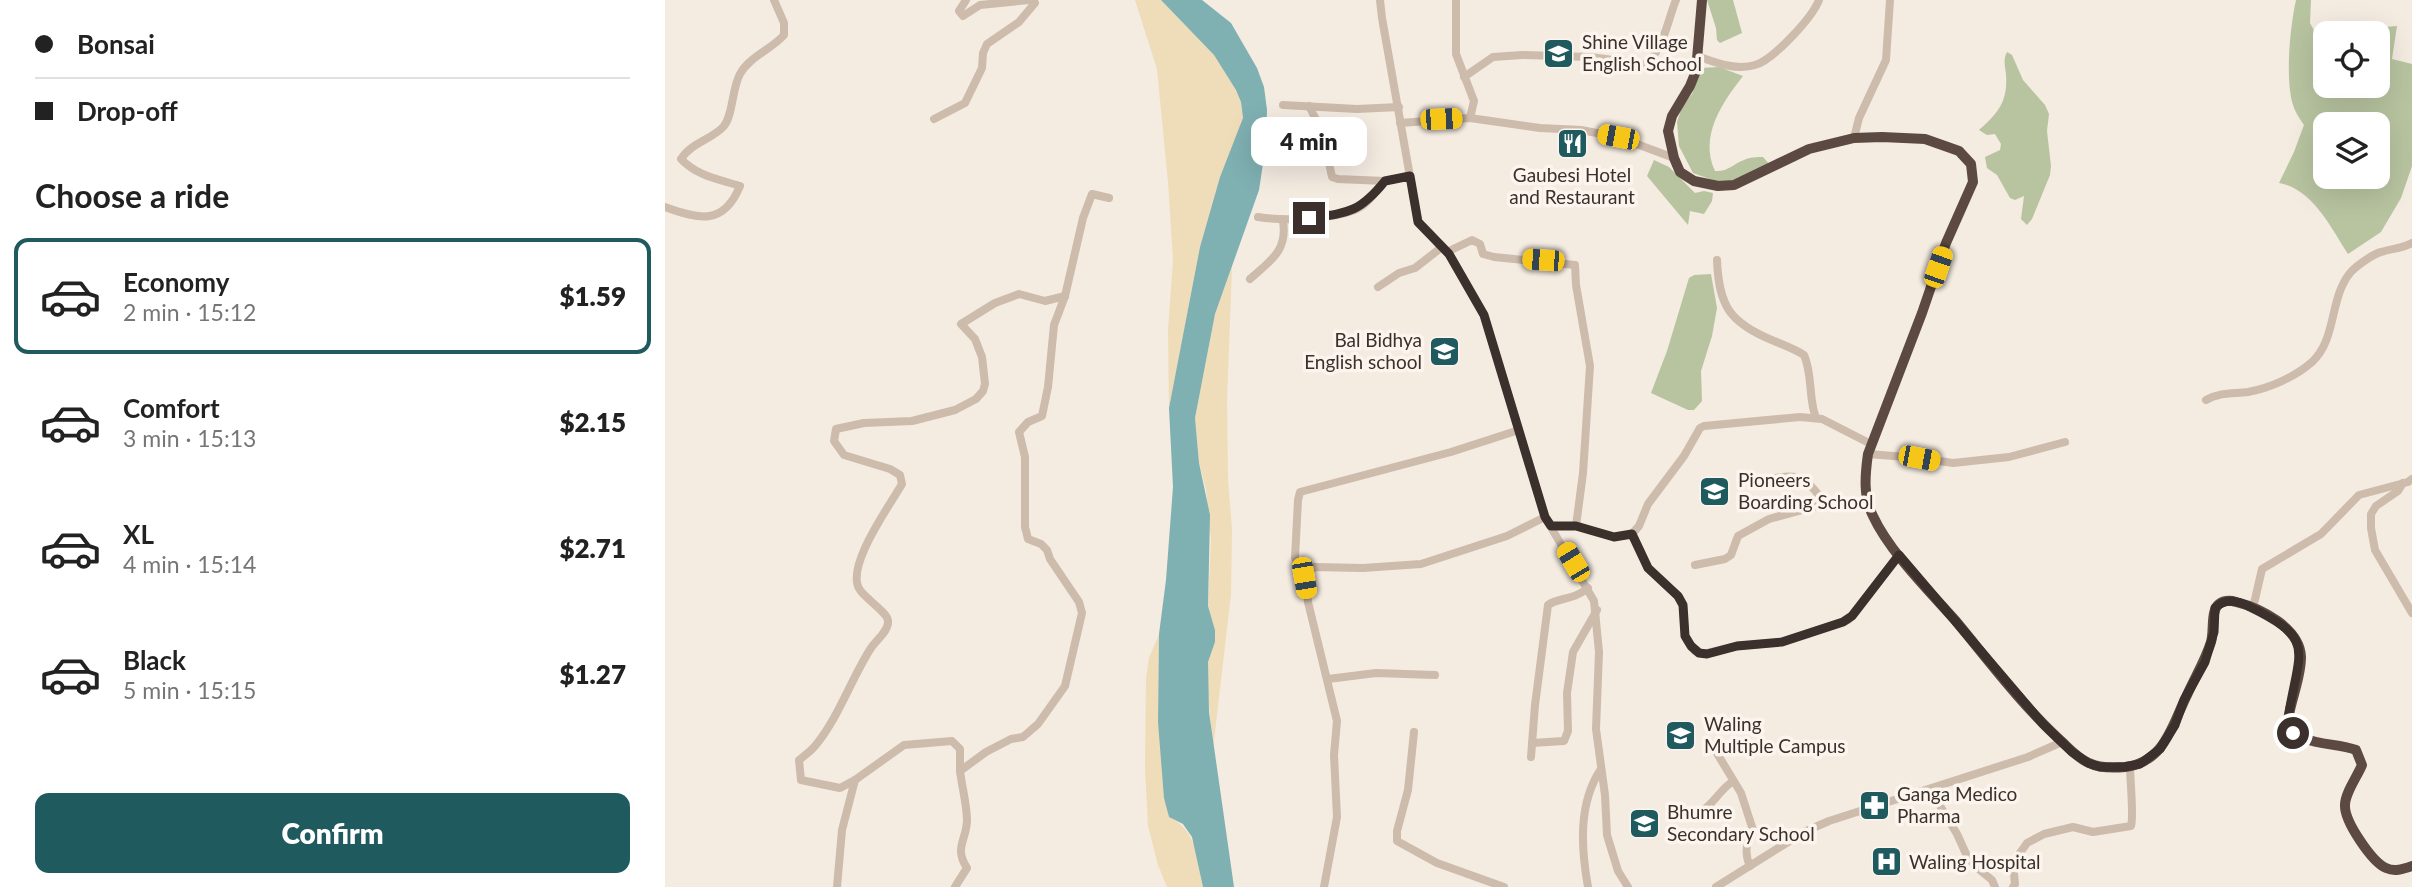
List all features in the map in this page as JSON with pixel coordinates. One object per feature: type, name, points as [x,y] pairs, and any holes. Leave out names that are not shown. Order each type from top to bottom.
[{"type":"highway","points":[[1702,0],[1696,71],[1691,86],[1672,116],[1668,131],[1680,172],[1694,181],[1718,186],[1734,185],[1809,149],[1854,138],[1914,138],[1959,152],[1971,164],[1973,182],[1946,243],[1870,449],[1865,476],[1868,507],[1899,555],[2043,724],[2088,763],[2109,768],[2140,764],[2160,749],[2175,725],[2184,700],[2205,662],[2214,632],[2215,608],[2221,602],[2232,600],[2253,608],[2289,631],[2296,640],[2301,656],[2288,720],[2290,729],[2311,741],[2355,750],[2361,757],[2362,765],[2345,805],[2347,820],[2371,855],[2383,867],[2398,870],[2412,866]]},
{"type":"street","points":[[665,207],[681,213],[711,218],[726,210],[735,198],[740,186],[703,176],[690,169],[681,159],[685,152],[724,126],[740,73],[784,35],[784,23],[774,0]]},
{"type":"street","points":[[934,119],[965,103],[982,68],[987,44],[1019,22],[1035,4],[1031,0],[980,5],[963,16],[960,11],[966,0]]},
{"type":"street","points":[[1380,0],[1418,222],[1458,267],[1484,315],[1545,517],[1588,588],[1597,611],[1599,692],[1596,724],[1607,835],[1618,871],[1629,887]]},
{"type":"street","points":[[1456,0],[1456,54],[1474,101],[1470,118]]},
{"type":"street","points":[[1464,77],[1493,57],[1521,55],[1590,57],[1627,62],[1636,68],[1643,66],[1657,51],[1676,0]]},
{"type":"street","points":[[1697,55],[1725,66],[1755,65],[1778,50],[1795,33],[1819,0]]},
{"type":"street","points":[[1854,138],[1886,60],[1890,0]]},
{"type":"street","points":[[1283,105],[1357,109],[1399,107]]},
{"type":"street","points":[[1308,106],[1322,131],[1332,177],[1385,181],[1410,176]]},
{"type":"street","points":[[1401,123],[1470,118],[1541,128],[1581,130],[1618,137],[1674,158]]},
{"type":"street","points":[[1258,217],[1283,221],[1360,208],[1385,181]]},
{"type":"street","points":[[960,771],[986,752],[1011,739],[1023,737],[1038,724],[1065,686],[1082,613],[1079,602],[1050,559],[1047,550],[1041,544],[1028,539],[1024,517],[1025,457],[1019,432],[1028,422],[1042,416],[1048,387],[1053,326],[1065,296],[1083,218],[1092,194],[1109,198]]},
{"type":"street","points":[[1250,279],[1282,247],[1285,233],[1283,221]]},
{"type":"street","points":[[1378,287],[1399,273],[1416,268],[1444,249],[1472,240],[1480,244],[1483,254],[1495,257],[1575,265],[1590,366],[1584,462],[1576,526]]},
{"type":"street","points":[[2206,400],[2217,395],[2258,390],[2291,377],[2314,360],[2329,335],[2336,301],[2350,273],[2379,252],[2402,249],[2412,243]]},
{"type":"street","points":[[1717,260],[1719,291],[1738,322],[1753,333],[1804,355],[1816,418]]},
{"type":"street","points":[[955,887],[967,869],[961,859],[961,846],[967,821],[960,771],[960,749],[952,741],[904,745],[840,788],[801,780],[799,760],[814,748],[870,650],[885,631],[888,621],[885,613],[872,605],[857,587],[857,579],[860,557],[902,484],[900,475],[890,469],[844,455],[834,441],[835,429],[864,423],[912,421],[955,410],[976,399],[985,384],[982,357],[975,338],[961,324],[995,303],[1019,294],[1045,301],[1065,296]]},
{"type":"street","points":[[1551,526],[1576,526],[1614,537],[1632,534],[1639,526],[1648,504],[1684,456],[1700,428],[1800,417],[1816,418],[1822,419],[1870,449],[1953,463],[2009,457],[2065,442]]},
{"type":"street","points":[[1519,430],[1451,452],[1300,492],[1295,558],[1308,569],[1421,564],[1507,536],[1545,517]]},
{"type":"street","points":[[1753,483],[1794,475],[1810,482],[1823,504]]},
{"type":"street","points":[[2253,608],[2262,569],[2321,534],[2359,495],[2408,481]]},
{"type":"street","points":[[2408,481],[2377,506],[2371,514],[2371,528],[2375,550],[2412,613]]},
{"type":"street","points":[[1695,565],[1725,559],[1731,555],[1738,536],[1769,519],[1823,504],[1868,507]]},
{"type":"street","points":[[1632,534],[1648,568],[1678,596],[1683,605],[1685,636],[1695,651],[1703,654],[1737,646],[1782,642],[1848,620],[1899,555]]},
{"type":"street","points":[[1308,569],[1304,578],[1308,601],[1337,721],[1334,755],[1337,817],[1324,887]]},
{"type":"street","points":[[1531,757],[1548,605],[1553,601],[1579,596],[1588,588]]},
{"type":"street","points":[[1532,743],[1565,741],[1568,731],[1567,693],[1573,652],[1597,611]]},
{"type":"street","points":[[1328,679],[1376,673],[1435,675]]},
{"type":"street","points":[[1414,732],[1408,790],[1397,831],[1397,841],[1437,863],[1504,887]]},
{"type":"street","points":[[1716,887],[1804,832],[1829,821],[2028,757],[2062,743]]},
{"type":"street","points":[[1711,744],[1741,793],[1753,830],[1747,839],[1746,851],[1750,866]]},
{"type":"street","points":[[2013,887],[2013,863],[2027,843],[2037,837],[2073,827],[2093,832],[2131,826],[2130,766]]},
{"type":"street","points":[[1588,887],[1582,845],[1588,796],[1601,769]]},
{"type":"street","points":[[837,887],[841,867],[842,830],[855,780]]},
{"type":"street","points":[[1703,810],[1711,804],[1721,789],[1733,782]]},
{"type":"street","points":[[1930,789],[1967,856],[1996,887]]},
{"type":"green space","points":[[1707,0],[1733,0],[1742,33],[1720,43]]},
{"type":"green space","points":[[2296,0],[2311,0],[2313,98],[2390,98],[2390,27],[2397,26],[2392,59],[2412,64],[2412,166],[2401,198],[2381,232],[2348,254],[2311,201],[2302,193],[2279,183],[2304,125],[2294,108],[2291,94],[2290,38]]},
{"type":"green space","points":[[2007,52],[2012,55],[2023,80],[2045,105],[2049,114],[2047,131],[2050,175],[2027,225],[2021,219],[2024,196],[2015,200],[2010,198],[1997,175],[1987,168],[1985,157],[2000,150],[2001,144],[1995,134],[1987,135],[1979,130],[1992,118],[2003,100]]},
{"type":"green space","points":[[1719,67],[1743,76],[1721,109],[1711,133],[1711,158],[1715,171],[1753,157],[1763,157],[1770,165],[1726,183],[1693,173],[1679,146],[1677,122],[1682,107],[1692,94],[1701,68]]},
{"type":"green space","points":[[1654,160],[1669,167],[1695,193],[1713,193],[1712,201],[1704,214],[1690,211],[1688,225],[1647,176]]},
{"type":"green space","points":[[1711,274],[1717,308],[1701,371],[1702,401],[1694,410],[1688,410],[1651,393],[1689,278]]},
{"type":"sand","points":[[1135,0],[1161,0],[1214,55],[1236,90],[1243,119],[1220,177],[1200,247],[1169,408],[1168,330],[1173,260],[1168,182],[1157,69]]},
{"type":"sand","points":[[1232,267],[1227,399],[1228,480],[1232,529],[1231,594],[1213,749],[1207,682],[1208,662],[1215,642],[1215,630],[1208,606],[1211,540],[1195,418],[1215,314]]},
{"type":"sand","points":[[1159,634],[1158,722],[1169,817],[1179,823],[1191,838],[1203,887],[1167,887],[1148,826],[1145,768],[1146,679],[1149,658]]},
{"type":"water","points":[[1161,0],[1202,0],[1231,23],[1257,68],[1264,87],[1267,110],[1266,144],[1259,190],[1215,314],[1195,418],[1199,463],[1210,515],[1208,606],[1215,630],[1215,642],[1208,662],[1209,712],[1234,887],[1203,887],[1192,837],[1183,824],[1169,817],[1164,798],[1158,722],[1159,634],[1173,487],[1169,408],[1200,247],[1220,177],[1243,118],[1236,90],[1214,55]]},
{"type":"place","name":"Shine Village English School","points":[[1559,53]]},
{"type":"place","name":"Gaubesi Hotel and Restaurant","points":[[1572,144]]},
{"type":"place","name":"Bal Bidhya English school","points":[[1445,351]]},
{"type":"place","name":"Pioneers Boarding School","points":[[1715,491]]},
{"type":"place","name":"Waling Multiple Campus","points":[[1681,735]]},
{"type":"place","name":"Ganga Medico Pharma","points":[[1874,805]]},
{"type":"place","name":"Bhumre Secondary School","points":[[1644,823]]},
{"type":"place","name":"Waling Hospital","points":[[1886,862]]},
{"type":"route","points":[[1309,218],[1360,208],[1385,181],[1410,176],[1418,222],[1449,254],[1484,315],[1545,517],[1551,526],[1576,526],[1614,537],[1632,534],[1648,568],[1678,596],[1683,605],[1685,636],[1699,653],[1782,642],[1848,620],[1899,555],[2043,724],[2072,752],[2088,763],[2109,768],[2140,764],[2160,749],[2175,725],[2184,700],[2205,662],[2214,632],[2215,608],[2221,602],[2232,600],[2270,617],[2289,631],[2296,640],[2301,656],[2288,720],[2293,733]]}]
